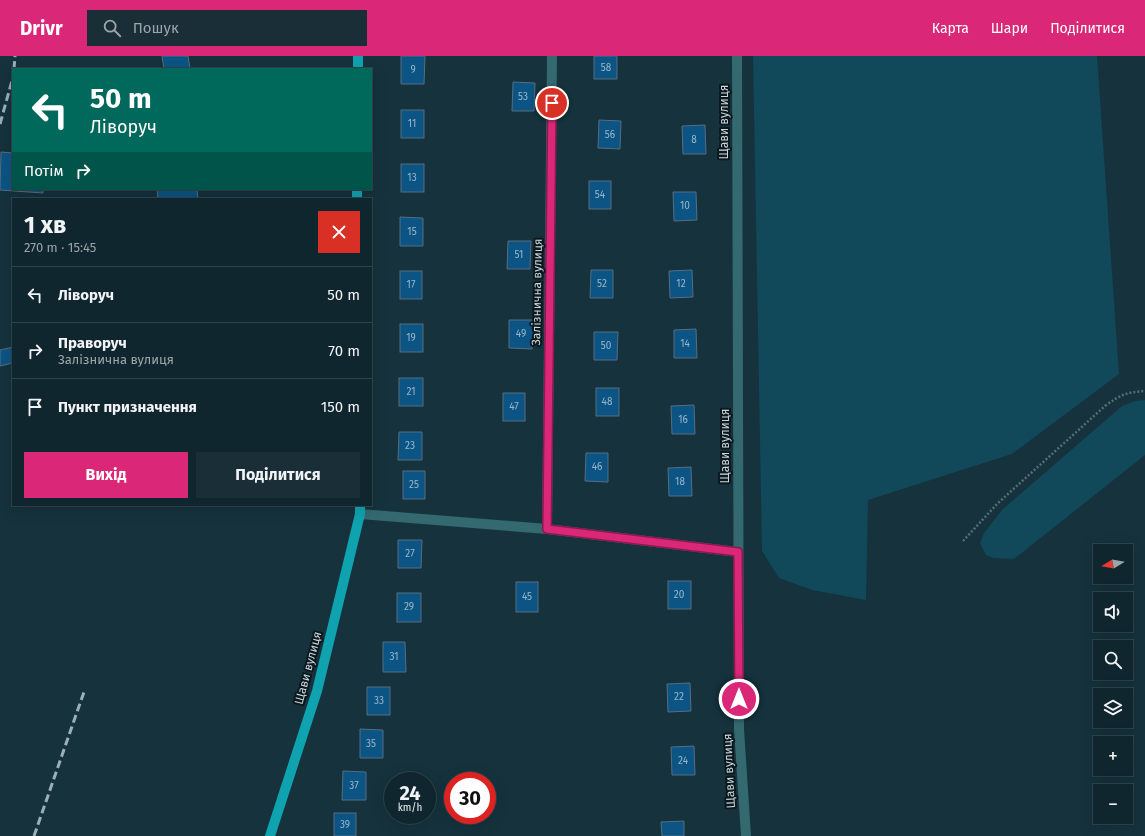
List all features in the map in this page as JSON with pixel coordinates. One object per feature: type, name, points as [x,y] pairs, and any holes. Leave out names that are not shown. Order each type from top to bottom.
[{"type":"main road","points":[[358,56],[358,68]]},
{"type":"main road","name":"Щави вулиця","points":[[270,836],[317,691],[360,509]]},
{"type":"street","name":"Залізнична вулиця","points":[[547,529],[552,56]]},
{"type":"street","name":"Щави вулиця","points":[[737,56],[739,729],[746,836]]},
{"type":"street","points":[[360,509],[547,529],[738,552]]},
{"type":"path","points":[[963,542],[998,503],[1106,406],[1120,395],[1135,391],[1145,391]]},
{"type":"shaded area","points":[[753,56],[1097,56],[1119,374],[1012,454],[868,500],[866,600],[812,590],[779,578],[762,551]]},
{"type":"shaded area","points":[[1145,400],[1145,455],[1014,559],[993,558],[986,555],[980,543],[984,533],[1003,509],[1122,406],[1135,401]]},
{"type":"building","points":[[162,56],[188,56],[190,68],[164,68]]},
{"type":"building","points":[[401,56],[425,56],[424,84],[401,84]]},
{"type":"building","points":[[594,56],[617,56],[617,79],[594,79]]},
{"type":"building","points":[[513,82],[535,83],[534,111],[512,111]]},
{"type":"building","points":[[401,110],[424,110],[424,138],[401,138]]},
{"type":"building","points":[[599,120],[621,121],[620,149],[598,148]]},
{"type":"building","points":[[705,125],[706,154],[683,154],[682,126]]},
{"type":"building","points":[[1,152],[12,153],[12,190],[43,190],[43,193],[0,190]]},
{"type":"building","points":[[401,164],[424,164],[424,192],[401,192]]},
{"type":"building","points":[[589,181],[611,181],[611,209],[589,209]]},
{"type":"building","points":[[157,190],[197,190],[198,198],[158,198]]},
{"type":"building","points":[[673,192],[696,192],[697,220],[674,221]]},
{"type":"building","points":[[400,217],[423,218],[423,246],[400,246]]},
{"type":"building","points":[[508,241],[531,241],[530,269],[507,269]]},
{"type":"building","points":[[591,270],[613,270],[613,298],[590,298]]},
{"type":"building","points":[[692,270],[693,297],[670,298],[669,271]]},
{"type":"building","points":[[400,271],[422,271],[422,299],[400,299]]},
{"type":"building","points":[[509,320],[533,320],[532,349],[509,348]]},
{"type":"building","points":[[400,324],[423,324],[423,352],[400,352]]},
{"type":"building","points":[[696,329],[697,358],[674,358],[674,330]]},
{"type":"building","points":[[594,332],[618,332],[617,360],[594,360]]},
{"type":"building","points":[[12,347],[12,363],[0,366],[0,350]]},
{"type":"building","points":[[399,378],[423,378],[423,406],[399,406]]},
{"type":"building","points":[[596,388],[619,388],[619,416],[596,416]]},
{"type":"building","points":[[503,393],[525,393],[525,421],[503,421]]},
{"type":"building","points":[[694,405],[695,434],[672,434],[671,406]]},
{"type":"building","points":[[399,432],[422,432],[422,460],[398,460]]},
{"type":"building","points":[[586,453],[608,453],[608,482],[585,481]]},
{"type":"building","points":[[691,467],[692,496],[669,496],[668,468]]},
{"type":"building","points":[[403,471],[425,471],[425,499],[403,499]]},
{"type":"building","points":[[398,540],[422,540],[421,568],[398,568]]},
{"type":"building","points":[[668,581],[691,581],[691,609],[668,609]]},
{"type":"building","points":[[516,582],[538,582],[538,612],[516,612]]},
{"type":"building","points":[[397,593],[421,593],[421,622],[397,622]]},
{"type":"building","points":[[383,642],[405,642],[406,672],[383,672]]},
{"type":"building","points":[[690,683],[691,711],[668,712],[667,684]]},
{"type":"building","points":[[367,687],[390,687],[390,715],[367,715]]},
{"type":"building","points":[[360,729],[383,730],[383,758],[360,758]]},
{"type":"building","points":[[694,746],[695,775],[672,775],[671,747]]},
{"type":"building","points":[[343,771],[366,772],[366,800],[342,800]]},
{"type":"building","points":[[334,813],[356,813],[356,836],[334,836]]},
{"type":"building","points":[[684,821],[684,836],[662,836],[661,822]]},
{"type":"railway","points":[[14,68],[15,56]]},
{"type":"railway","points":[[0,124],[12,81]]},
{"type":"railway","points":[[34,836],[85,689]]},
{"type":"route","points":[[552,103],[547,529],[738,552],[739,699]]}]
